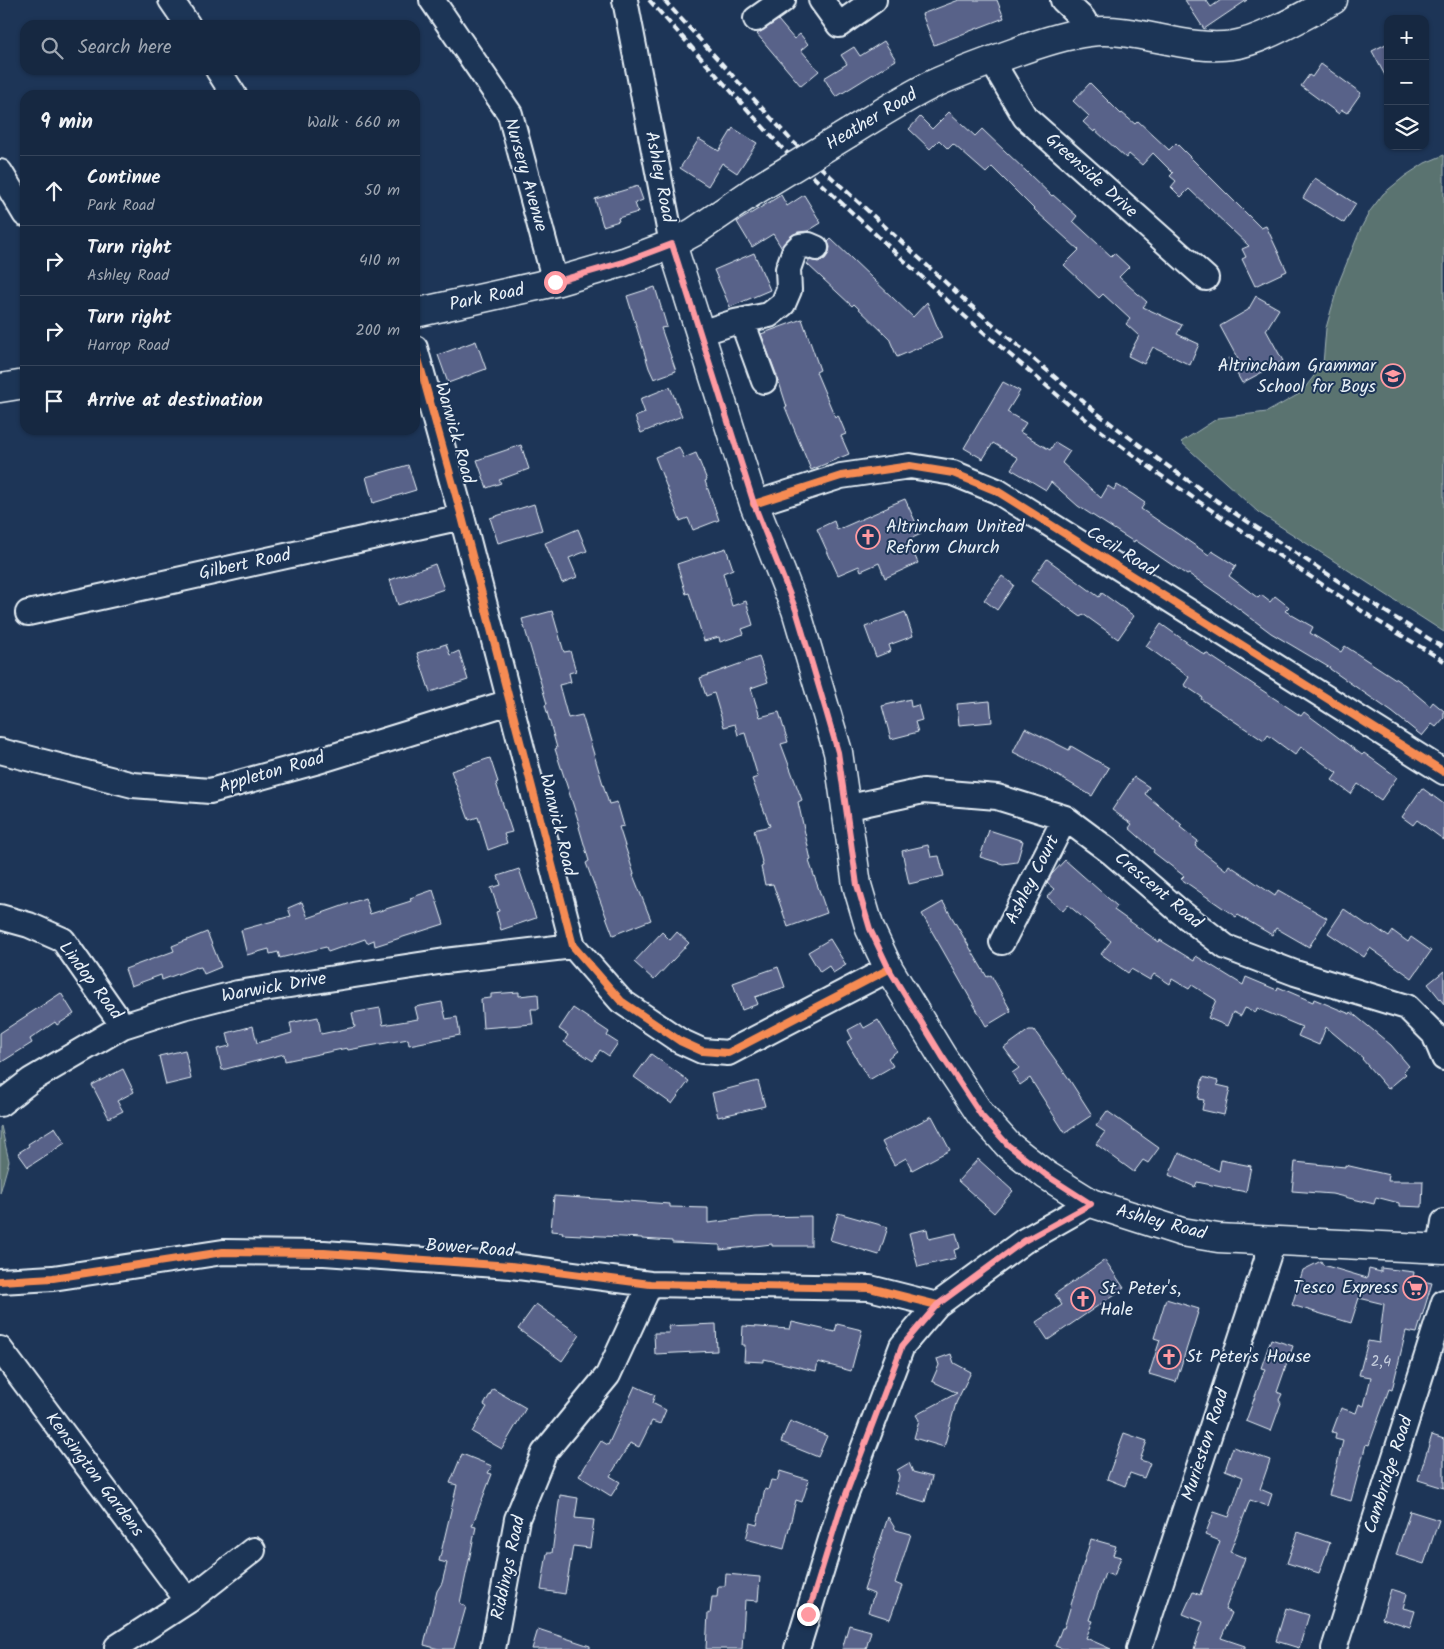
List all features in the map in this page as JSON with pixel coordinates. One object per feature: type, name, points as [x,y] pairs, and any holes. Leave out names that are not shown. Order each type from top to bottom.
[{"type":"main road","name":"Heather Road","points":[[672,244],[694,232],[754,191],[890,108],[932,85],[992,61],[1058,38],[1090,31],[1123,32],[1193,44],[1234,45],[1265,34],[1333,0]]},
{"type":"main road","name":"Park Road","points":[[420,312],[555,282],[624,262],[672,244]]},
{"type":"main road","name":"Ashley Road","points":[[672,244],[714,383],[754,504],[796,610],[838,752],[857,885],[870,929],[889,969],[942,1056],[981,1115],[1008,1145],[1046,1175],[1091,1204],[1182,1232],[1218,1238],[1442,1249]]},
{"type":"main road","points":[[0,388],[20,385]]},
{"type":"street","points":[[171,0],[185,20]]},
{"type":"street","name":"Nursery Avenue","points":[[432,0],[510,114],[555,282]]},
{"type":"street","points":[[756,19],[783,0]]},
{"type":"street","points":[[821,0],[839,24],[874,0]]},
{"type":"street","points":[[1063,0],[1083,19],[1090,31]]},
{"type":"street","name":"Ashley Road","points":[[627,7],[672,244]]},
{"type":"street","name":"Greenside Drive","points":[[992,61],[1025,117],[1206,278]]},
{"type":"street","points":[[221,75],[231,90]]},
{"type":"street","points":[[0,172],[20,206]]},
{"type":"street","points":[[700,333],[769,315],[783,304],[789,290],[788,269],[794,252],[800,246],[809,245],[816,248]]},
{"type":"street","points":[[742,321],[764,381]]},
{"type":"street","name":"Warwick Road","points":[[420,366],[462,517],[572,946],[621,1001],[680,1041],[702,1051],[728,1053],[889,969]]},
{"type":"street","name":"Cecil Road","points":[[754,504],[841,476],[910,466],[953,473],[997,491],[1444,772]]},
{"type":"street","name":"Gilbert Road","points":[[28,613],[462,517]]},
{"type":"street","name":"Appleton Road","points":[[0,751],[133,786],[210,791],[315,762],[510,702]]},
{"type":"street","name":"Crescent Road","points":[[845,808],[923,791],[997,797],[1065,818],[1112,854],[1226,948],[1407,1007],[1434,1034],[1444,1058]]},
{"type":"street","name":"Ashley Court","points":[[1002,942],[1065,818]]},
{"type":"street","name":"Lindop Road","points":[[0,917],[29,925],[63,940],[123,1026]]},
{"type":"street","name":"Warwick Drive","points":[[0,1104],[31,1080],[123,1026],[183,1007],[238,993],[446,961],[572,946]]},
{"type":"street","points":[[797,1649],[840,1510],[902,1346],[937,1305],[1024,1241],[1091,1204]]},
{"type":"street","points":[[1442,1249],[1444,1222]]},
{"type":"street","name":"Murieston Road","points":[[1140,1649],[1273,1241]]},
{"type":"street","name":"Bower Road","points":[[0,1281],[53,1278],[223,1252],[306,1252],[511,1266],[650,1284],[870,1288],[937,1305]]},
{"type":"street","name":"Riddings Road","points":[[492,1649],[516,1519],[544,1453],[608,1375],[650,1284]]},
{"type":"street","name":"Cambridge Road","points":[[1334,1649],[1444,1302]]},
{"type":"street","name":"Kensington Gardens","points":[[0,1349],[188,1601]]},
{"type":"street","points":[[117,1647],[188,1601],[253,1550]]},
{"type":"green space","name":"Altrincham Grammar School for Boys","points":[[1444,155],[1444,632],[1258,512],[1181,442],[1218,418],[1267,412],[1301,393],[1323,364],[1326,328],[1339,282],[1370,211],[1383,194],[1405,176],[1425,163]]},
{"type":"green space","points":[[0,1127],[9,1161],[0,1193]]},
{"type":"building","points":[[959,0],[997,0],[1004,18],[934,45],[922,14]]},
{"type":"building","points":[[1185,0],[1206,0],[1211,7],[1221,0],[1247,0],[1204,29]]},
{"type":"building","points":[[778,20],[794,39],[800,34],[808,44],[801,50],[819,71],[801,86],[757,34]]},
{"type":"building","points":[[884,41],[896,60],[836,97],[824,78],[847,64],[841,55],[854,47],[860,56]]},
{"type":"building","points":[[1384,45],[1384,74],[1372,51]]},
{"type":"building","points":[[1321,64],[1361,93],[1347,113],[1342,110],[1339,114],[1301,86],[1309,75],[1312,77]]},
{"type":"building","points":[[1090,83],[1121,114],[1135,124],[1138,121],[1169,150],[1176,143],[1261,228],[1266,226],[1287,271],[1255,286],[1242,259],[1246,257],[1242,249],[1249,246],[1189,189],[1181,197],[1171,187],[1176,181],[1170,176],[1173,173],[1153,153],[1142,165],[1129,154],[1126,158],[1095,130],[1094,132],[1083,122],[1089,116],[1073,101]]},
{"type":"building","points":[[949,112],[975,136],[982,129],[1052,196],[1077,216],[1073,221],[1111,256],[1114,253],[1129,267],[1119,277],[1147,302],[1143,307],[1182,325],[1177,334],[1199,344],[1190,365],[1153,347],[1144,364],[1128,356],[1139,336],[1126,324],[1130,319],[1103,294],[1099,298],[1064,265],[1079,250],[992,167],[986,173],[953,144],[948,149],[939,140],[930,149],[909,129],[920,117],[932,129]]},
{"type":"building","points":[[733,128],[757,143],[737,173],[722,163],[708,186],[680,168],[699,139],[719,151]]},
{"type":"building","points":[[1315,178],[1356,204],[1344,223],[1303,198]]},
{"type":"building","points":[[638,186],[643,200],[635,203],[638,212],[618,218],[619,221],[603,226],[595,199]]},
{"type":"building","points":[[781,195],[787,206],[804,195],[821,223],[808,231],[798,232],[791,236],[781,247],[773,234],[752,247],[737,222]]},
{"type":"building","points":[[831,239],[913,317],[927,302],[942,338],[897,357],[889,338],[854,304],[852,306],[807,264],[810,260],[818,262],[825,259],[829,253],[830,247],[828,242]]},
{"type":"building","points":[[754,253],[770,290],[730,307],[714,270]]},
{"type":"building","points":[[655,287],[667,327],[661,328],[676,371],[654,379],[627,296]]},
{"type":"building","points":[[1256,296],[1279,309],[1266,330],[1283,361],[1242,383],[1228,358],[1240,363],[1220,326],[1248,310]]},
{"type":"building","points":[[802,319],[820,370],[816,372],[835,417],[838,415],[846,434],[841,436],[849,454],[811,470],[785,407],[787,407],[777,376],[761,334]]},
{"type":"building","points":[[476,341],[486,369],[448,383],[438,355]]},
{"type":"building","points":[[1003,382],[1020,391],[1007,412],[1026,423],[1020,432],[1050,450],[1055,442],[1070,451],[1062,463],[1101,498],[1108,486],[1114,490],[1117,485],[1132,494],[1145,503],[1141,509],[1209,555],[1212,551],[1236,566],[1229,576],[1258,598],[1261,595],[1270,602],[1275,596],[1289,607],[1285,611],[1313,627],[1310,633],[1341,652],[1345,646],[1405,685],[1430,706],[1433,702],[1444,711],[1444,718],[1436,727],[1432,724],[1422,736],[1330,668],[1271,633],[1189,574],[1187,575],[1135,540],[1134,542],[1078,506],[1051,482],[1046,490],[1011,469],[1018,458],[993,443],[983,459],[964,448]]},
{"type":"building","points":[[670,387],[682,416],[641,433],[635,417],[645,413],[640,399]]},
{"type":"building","points":[[521,445],[529,469],[499,480],[501,483],[487,488],[477,460]]},
{"type":"building","points":[[679,447],[684,458],[696,453],[707,480],[705,481],[719,520],[693,530],[688,518],[680,521],[655,457]]},
{"type":"building","points":[[408,465],[416,490],[373,503],[366,477]]},
{"type":"building","name":"Altrincham United Reform Church","points":[[905,499],[921,534],[908,540],[918,563],[885,578],[879,563],[861,571],[859,566],[838,575],[817,529],[834,521],[837,530]]},
{"type":"building","points":[[534,504],[542,530],[498,543],[490,518]]},
{"type":"building","points":[[578,529],[587,551],[569,558],[577,577],[562,583],[545,543]]},
{"type":"building","points":[[726,548],[733,569],[723,573],[732,606],[746,601],[753,625],[742,629],[744,634],[720,642],[719,637],[704,641],[689,593],[686,594],[677,564]]},
{"type":"building","points":[[1047,559],[1099,597],[1102,593],[1134,616],[1118,639],[1083,614],[1081,617],[1031,581]]},
{"type":"building","points":[[435,564],[444,589],[398,605],[390,580]]},
{"type":"building","points":[[1002,576],[1014,585],[997,610],[984,600]]},
{"type":"building","points":[[552,611],[564,652],[570,651],[576,671],[569,673],[571,682],[559,685],[568,718],[582,715],[609,804],[617,802],[624,826],[619,827],[633,875],[651,920],[613,935],[586,863],[589,861],[580,826],[555,749],[557,748],[545,705],[547,704],[522,619]]},
{"type":"building","points":[[905,612],[913,636],[889,645],[891,651],[876,657],[865,627]]},
{"type":"building","points":[[1161,624],[1205,655],[1206,653],[1301,716],[1304,712],[1362,755],[1364,753],[1397,777],[1381,800],[1358,784],[1351,794],[1332,780],[1337,773],[1301,747],[1295,755],[1268,735],[1264,741],[1201,699],[1202,697],[1184,685],[1189,677],[1146,646]]},
{"type":"building","points":[[446,644],[450,655],[459,651],[468,680],[430,692],[417,653]]},
{"type":"building","points":[[759,657],[768,682],[751,688],[760,717],[779,712],[788,742],[781,744],[802,800],[798,802],[811,860],[809,861],[827,913],[788,927],[773,884],[765,885],[761,867],[763,866],[754,830],[770,826],[752,779],[758,777],[745,733],[738,735],[735,724],[724,727],[714,693],[706,696],[700,678]]},
{"type":"building","points":[[910,699],[911,707],[918,705],[922,720],[915,722],[918,732],[891,739],[882,706]]},
{"type":"building","points":[[990,701],[992,722],[959,725],[957,704]]},
{"type":"building","points":[[1025,728],[1069,750],[1071,746],[1109,768],[1092,796],[1013,752]]},
{"type":"building","points":[[490,758],[512,832],[504,834],[507,843],[488,850],[478,817],[469,820],[451,771]]},
{"type":"building","points":[[1134,777],[1149,787],[1145,794],[1198,841],[1195,846],[1226,870],[1229,865],[1275,896],[1278,890],[1327,918],[1309,947],[1276,928],[1272,935],[1238,915],[1236,917],[1181,879],[1184,876],[1153,852],[1154,850],[1129,828],[1132,824],[1112,810]]},
{"type":"building","points":[[1422,788],[1444,804],[1444,840],[1417,820],[1413,825],[1402,817]]},
{"type":"building","points":[[989,830],[1023,841],[1017,862],[1003,864],[980,857]]},
{"type":"building","points":[[928,845],[931,857],[939,856],[944,876],[909,884],[902,851]]},
{"type":"building","points":[[1065,860],[1117,906],[1114,910],[1159,942],[1160,940],[1194,961],[1196,956],[1243,985],[1246,977],[1277,990],[1278,987],[1313,1002],[1314,999],[1350,1014],[1351,1012],[1391,1045],[1409,1066],[1403,1071],[1406,1074],[1388,1089],[1363,1058],[1326,1027],[1319,1045],[1298,1036],[1302,1027],[1257,1008],[1256,1012],[1245,1008],[1241,1016],[1233,1012],[1227,1026],[1208,1018],[1216,1000],[1192,985],[1189,989],[1172,979],[1170,984],[1154,974],[1150,980],[1131,969],[1128,973],[1101,954],[1111,941],[1068,905],[1063,911],[1047,897],[1054,889],[1047,883],[1051,875]]},
{"type":"building","points":[[519,869],[536,918],[501,930],[496,912],[499,911],[491,888],[501,885],[498,876]]},
{"type":"building","points":[[433,890],[444,924],[375,946],[374,940],[367,943],[365,939],[328,952],[326,947],[280,958],[278,952],[270,954],[269,949],[247,955],[241,930],[291,916],[288,908],[302,902],[308,918],[365,898],[370,914],[411,901],[410,898]]},
{"type":"building","points":[[943,902],[987,977],[991,975],[1011,1011],[986,1026],[922,914]]},
{"type":"building","points":[[1344,909],[1370,927],[1372,925],[1389,937],[1393,931],[1408,942],[1411,937],[1431,951],[1412,978],[1370,948],[1364,957],[1328,933]]},
{"type":"building","points":[[207,932],[221,967],[204,974],[201,967],[196,967],[162,980],[161,975],[131,986],[125,969],[174,951],[172,946]]},
{"type":"building","points":[[662,932],[670,940],[677,932],[689,943],[654,980],[634,962]]},
{"type":"building","points":[[830,939],[846,965],[833,973],[829,966],[820,972],[808,952]]},
{"type":"building","points":[[778,967],[785,987],[755,997],[758,1004],[742,1010],[733,983]]},
{"type":"building","points":[[1444,971],[1444,1004],[1428,984]]},
{"type":"building","points":[[519,992],[519,996],[538,994],[539,1009],[531,1009],[533,1024],[483,1028],[481,999],[491,998],[491,994]]},
{"type":"building","points":[[61,993],[74,1014],[57,1025],[55,1022],[30,1039],[32,1043],[0,1063],[0,1033]]},
{"type":"building","points":[[442,1002],[446,1019],[457,1017],[460,1035],[409,1045],[408,1039],[348,1050],[347,1048],[285,1061],[284,1054],[222,1070],[217,1049],[230,1046],[227,1033],[253,1026],[257,1043],[292,1033],[290,1023],[318,1017],[321,1034],[355,1027],[352,1013],[380,1008],[383,1025],[418,1019],[415,1007]]},
{"type":"building","points":[[573,1008],[609,1032],[607,1036],[618,1043],[609,1056],[600,1050],[593,1061],[564,1042],[568,1035],[559,1029]]},
{"type":"building","points":[[878,1020],[897,1051],[888,1058],[893,1066],[869,1080],[847,1042],[852,1038],[848,1030],[861,1023],[864,1028]]},
{"type":"building","points":[[1029,1030],[1034,1030],[1092,1115],[1065,1133],[1030,1078],[1020,1085],[1012,1073],[1019,1068],[1004,1048]]},
{"type":"building","points":[[185,1050],[191,1079],[166,1085],[159,1056]]},
{"type":"building","points":[[651,1054],[689,1081],[672,1104],[634,1077]]},
{"type":"building","points":[[123,1069],[134,1092],[117,1101],[123,1111],[109,1118],[92,1085]]},
{"type":"building","points":[[1203,1077],[1218,1081],[1217,1085],[1230,1088],[1224,1115],[1202,1110],[1204,1100],[1198,1099]]},
{"type":"building","points":[[758,1081],[765,1106],[718,1117],[712,1093]]},
{"type":"building","points":[[1107,1111],[1159,1148],[1148,1163],[1143,1160],[1134,1172],[1096,1144],[1105,1132],[1096,1126]]},
{"type":"building","points":[[932,1116],[950,1150],[912,1170],[906,1158],[894,1165],[882,1142]]},
{"type":"building","points":[[55,1127],[65,1143],[28,1167],[18,1153],[29,1146],[28,1144]]},
{"type":"building","points":[[1179,1153],[1219,1171],[1221,1160],[1251,1166],[1246,1192],[1197,1182],[1195,1187],[1169,1175]]},
{"type":"building","points":[[978,1159],[1013,1191],[994,1213],[958,1181]]},
{"type":"building","points":[[1295,1162],[1345,1167],[1345,1165],[1389,1175],[1388,1181],[1423,1181],[1422,1207],[1399,1206],[1399,1203],[1376,1197],[1374,1204],[1332,1194],[1292,1191]]},
{"type":"building","points":[[554,1196],[670,1204],[670,1207],[708,1208],[708,1223],[756,1217],[811,1216],[811,1246],[772,1246],[772,1244],[720,1250],[720,1245],[672,1243],[672,1241],[642,1238],[562,1234],[563,1232],[551,1231]]},
{"type":"building","points":[[838,1213],[888,1227],[879,1255],[830,1240]]},
{"type":"building","points":[[927,1229],[929,1239],[956,1233],[960,1248],[954,1250],[956,1258],[918,1267],[909,1233]]},
{"type":"building","name":"St. Peter's, Hale","points":[[1105,1260],[1124,1288],[1048,1340],[1036,1322],[1062,1305],[1055,1294]]},
{"type":"building","points":[[1321,1261],[1323,1265],[1367,1278],[1369,1269],[1381,1272],[1381,1268],[1414,1272],[1413,1279],[1432,1283],[1417,1333],[1406,1331],[1392,1390],[1389,1389],[1369,1445],[1366,1444],[1351,1501],[1329,1495],[1343,1441],[1335,1439],[1336,1433],[1332,1432],[1341,1408],[1356,1413],[1359,1404],[1364,1406],[1371,1377],[1359,1375],[1368,1341],[1379,1343],[1384,1304],[1359,1298],[1351,1323],[1292,1305],[1303,1270]]},
{"type":"building","name":"St Peter's House","points":[[1166,1299],[1199,1309],[1176,1382],[1149,1374],[1160,1340],[1154,1338]]},
{"type":"building","points":[[536,1304],[580,1335],[562,1361],[518,1329]]},
{"type":"building","points":[[792,1322],[835,1332],[837,1324],[862,1330],[851,1371],[818,1362],[816,1371],[764,1359],[764,1362],[744,1361],[745,1345],[742,1345],[743,1326],[790,1329]]},
{"type":"building","points":[[716,1324],[717,1351],[655,1354],[654,1333],[669,1333],[668,1326]]},
{"type":"building","points":[[1271,1339],[1293,1346],[1277,1392],[1282,1394],[1279,1400],[1281,1403],[1271,1431],[1246,1421],[1265,1369],[1261,1368]]},
{"type":"building","points":[[951,1354],[954,1363],[971,1372],[956,1403],[944,1447],[914,1438],[919,1420],[916,1415],[957,1393],[932,1381],[939,1365],[937,1359]]},
{"type":"building","points":[[635,1386],[655,1395],[652,1403],[666,1410],[660,1424],[652,1421],[639,1447],[630,1443],[610,1476],[620,1482],[611,1496],[579,1476],[601,1441],[608,1445]]},
{"type":"building","points":[[493,1389],[526,1408],[502,1449],[472,1432],[487,1407],[484,1405]]},
{"type":"building","points":[[790,1421],[827,1436],[818,1457],[781,1442]]},
{"type":"building","points":[[1124,1433],[1147,1441],[1140,1460],[1150,1463],[1144,1478],[1130,1473],[1125,1486],[1107,1479]]},
{"type":"building","points":[[1432,1435],[1444,1439],[1444,1488],[1418,1480]]},
{"type":"building","points":[[1233,1447],[1270,1460],[1260,1489],[1272,1494],[1268,1506],[1250,1500],[1230,1552],[1245,1558],[1225,1610],[1232,1613],[1221,1638],[1245,1646],[1245,1649],[1194,1649],[1203,1622],[1183,1614],[1193,1592],[1200,1595],[1220,1541],[1205,1535],[1214,1512],[1229,1517],[1243,1477],[1225,1470]]},
{"type":"building","points":[[462,1454],[492,1466],[488,1473],[492,1474],[472,1526],[476,1527],[460,1603],[466,1607],[454,1649],[439,1649],[424,1645],[437,1591],[442,1583],[447,1563],[439,1561],[457,1485],[450,1483]]},
{"type":"building","points":[[909,1463],[913,1472],[932,1477],[925,1502],[895,1493],[899,1476],[897,1470]]},
{"type":"building","points":[[780,1471],[809,1480],[802,1502],[796,1500],[784,1549],[746,1539],[750,1523],[757,1525],[765,1489],[768,1490],[771,1480],[777,1481]]},
{"type":"building","points":[[560,1495],[578,1498],[575,1518],[594,1520],[590,1548],[573,1546],[565,1594],[541,1590],[547,1553],[552,1553]]},
{"type":"building","points":[[1410,1511],[1439,1520],[1424,1564],[1396,1555]]},
{"type":"building","points":[[888,1517],[896,1530],[911,1534],[895,1583],[902,1586],[890,1619],[868,1612],[874,1594],[864,1590]]},
{"type":"building","points":[[1298,1532],[1330,1543],[1319,1573],[1287,1563]]},
{"type":"building","points":[[1091,1539],[1116,1546],[1113,1555],[1121,1557],[1114,1576],[1105,1573],[1089,1620],[1093,1621],[1086,1638],[1111,1649],[1063,1649],[1055,1646],[1062,1628],[1064,1628]]},
{"type":"building","points":[[726,1574],[760,1577],[758,1601],[745,1600],[742,1649],[706,1649],[708,1613],[710,1614],[712,1597],[717,1597],[718,1586],[725,1586]]},
{"type":"building","points":[[1391,1589],[1407,1594],[1403,1608],[1415,1611],[1410,1627],[1382,1618]]},
{"type":"building","points":[[1286,1608],[1309,1615],[1299,1648],[1276,1641]]},
{"type":"building","points":[[849,1625],[871,1631],[866,1649],[842,1649]]},
{"type":"building","points":[[538,1629],[590,1646],[590,1649],[532,1649]]},
{"type":"railway","points":[[649,0],[782,148],[961,313],[1089,422],[1156,472],[1227,521],[1371,617],[1444,661]]},
{"type":"railway","points":[[664,0],[791,140],[969,304],[1097,413],[1233,512],[1444,648]]},
{"type":"cycle path","points":[[420,366],[462,517],[573,946],[621,1001],[680,1041],[702,1051],[728,1053],[889,969]]},
{"type":"cycle path","points":[[754,504],[841,476],[910,466],[953,473],[997,491],[1444,772]]},
{"type":"cycle path","points":[[0,1281],[53,1278],[223,1252],[324,1253],[511,1266],[650,1284],[870,1288],[937,1305]]},
{"type":"place","name":"Altrincham Grammar School for Boys","points":[[1393,376]]},
{"type":"place","name":"Altrincham United Reform Church","points":[[868,537]]},
{"type":"place","name":"Tesco Express","points":[[1415,1288]]},
{"type":"place","name":"St. Peter's, Hale","points":[[1083,1299]]},
{"type":"place","name":"St Peter's House","points":[[1169,1357]]},
{"type":"route","points":[[555,282],[624,262],[672,244],[692,305],[714,383],[754,504],[796,610],[838,752],[857,885],[870,929],[889,969],[942,1056],[981,1115],[1008,1145],[1046,1175],[1091,1204],[1024,1241],[937,1305],[902,1346],[840,1510],[808,1614]]}]
